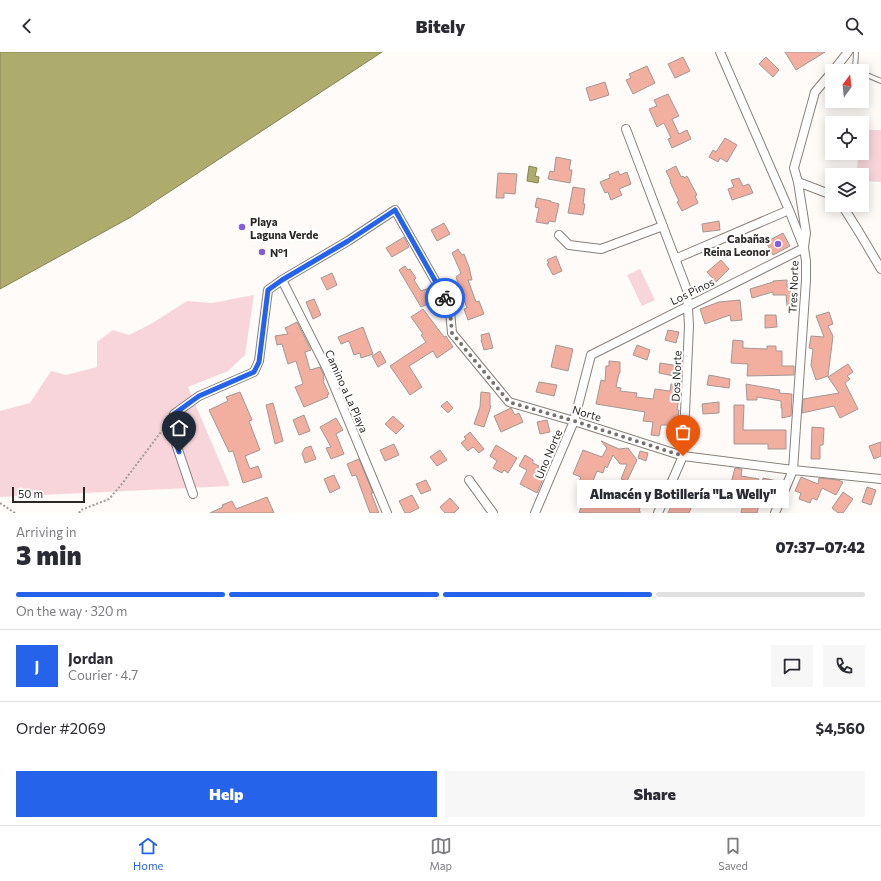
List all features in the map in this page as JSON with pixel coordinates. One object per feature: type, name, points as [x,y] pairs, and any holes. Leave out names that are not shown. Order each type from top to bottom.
[{"type":"street","name":"Tres Norte","points":[[720,52],[789,210],[804,248],[806,261],[793,470],[775,513]]},
{"type":"street","points":[[838,64],[848,52]]},
{"type":"street","points":[[804,248],[806,233],[798,182],[794,168],[816,92],[825,80]]},
{"type":"street","name":"Dos Norte","points":[[626,128],[687,290],[689,326],[683,456],[658,513]]},
{"type":"street","points":[[798,182],[825,192]]},
{"type":"street","name":"Norte","points":[[282,280],[348,241],[395,210],[445,298],[450,311],[452,333],[509,402],[683,456],[793,470],[881,479]]},
{"type":"street","points":[[675,259],[789,210]]},
{"type":"street","points":[[846,212],[881,269]]},
{"type":"street","points":[[559,235],[569,245],[601,249],[663,226]]},
{"type":"street","name":"Los Pinos","points":[[591,355],[804,248]]},
{"type":"street","points":[[193,494],[173,435],[174,414],[199,396],[254,372],[259,362],[268,290],[282,280]]},
{"type":"street","name":"Camino a La Playa","points":[[282,280],[327,370],[387,513]]},
{"type":"street","name":"Uno Norte","points":[[535,513],[574,421],[591,355]]},
{"type":"street","points":[[469,480],[493,513]]},
{"type":"lane","points":[[855,64],[856,52]]},
{"type":"lane","points":[[869,76],[881,81]]},
{"type":"path","points":[[79,513],[82,510],[109,499],[174,414]]},
{"type":"path","points":[[0,503],[15,513]]},
{"type":"shaded area","points":[[0,52],[382,52],[131,217],[0,289]]},
{"type":"shaded area","points":[[869,130],[881,130],[881,182],[869,181],[869,168],[857,168],[858,160],[869,160]]},
{"type":"shaded area","points":[[529,166],[537,168],[535,176],[539,177],[538,183],[527,181]]},
{"type":"shaded area","points":[[640,269],[655,300],[642,306],[627,275]]},
{"type":"shaded area","points":[[254,295],[245,355],[228,371],[188,387],[230,486],[0,497],[0,411],[30,403],[51,371],[66,375],[97,367],[97,342],[113,330],[129,335],[151,324],[187,301],[212,303]]},
{"type":"building","points":[[785,52],[825,52],[796,70]]},
{"type":"building","points":[[683,57],[690,71],[675,78],[668,64]]},
{"type":"building","points":[[766,57],[779,70],[773,77],[759,64]]},
{"type":"building","points":[[647,66],[655,83],[633,94],[626,80],[631,78],[629,74]]},
{"type":"building","points":[[605,82],[609,95],[590,101],[586,88]]},
{"type":"building","points":[[668,94],[679,116],[672,119],[679,134],[687,130],[691,139],[672,148],[668,139],[671,138],[664,123],[657,127],[649,109],[657,106],[654,100]]},
{"type":"building","points":[[725,138],[737,145],[727,162],[720,158],[718,162],[709,157],[713,150],[716,152]]},
{"type":"building","points":[[556,157],[571,160],[569,170],[572,170],[570,183],[548,179],[550,171],[554,172]]},
{"type":"building","points":[[676,166],[681,177],[683,176],[684,178],[687,176],[697,195],[695,196],[698,203],[682,211],[677,202],[679,201],[666,171]]},
{"type":"building","points":[[618,171],[620,175],[627,172],[631,184],[619,189],[622,195],[611,200],[608,192],[605,193],[600,182],[610,178],[609,175]]},
{"type":"building","points":[[498,173],[517,174],[515,194],[504,193],[504,198],[496,198]]},
{"type":"building","points":[[739,178],[743,186],[749,184],[753,193],[732,200],[728,189],[734,187],[731,180]]},
{"type":"building","points":[[573,187],[585,189],[583,215],[568,213]]},
{"type":"building","points":[[537,198],[559,204],[555,222],[549,221],[548,224],[536,222],[539,208],[535,207]]},
{"type":"building","points":[[719,221],[720,230],[703,232],[702,224]]},
{"type":"building","points":[[444,223],[450,234],[437,241],[431,230]]},
{"type":"building","name":"Cabañas Reina Leonor","points":[[783,233],[790,246],[773,255],[766,242]]},
{"type":"building","points":[[404,237],[409,247],[392,257],[386,248]]},
{"type":"building","points":[[458,249],[462,255],[464,254],[472,280],[468,280],[476,302],[479,301],[484,314],[468,320],[464,309],[467,308],[456,277],[461,273],[452,253]]},
{"type":"building","points":[[556,256],[562,271],[553,275],[547,264],[549,263],[547,260]]},
{"type":"building","points":[[721,260],[729,269],[716,282],[707,272]]},
{"type":"building","points":[[405,266],[408,270],[410,269],[416,278],[414,280],[421,291],[432,287],[439,299],[421,307],[399,270]]},
{"type":"building","points":[[332,273],[337,285],[327,290],[321,278]]},
{"type":"building","points":[[787,280],[787,287],[794,287],[795,306],[787,306],[786,295],[773,295],[773,292],[752,298],[750,289],[773,281]]},
{"type":"building","points":[[314,299],[321,315],[313,319],[306,302]]},
{"type":"building","points":[[740,300],[742,320],[731,321],[730,315],[705,324],[700,309],[719,302]]},
{"type":"building","points":[[423,309],[444,337],[446,336],[453,347],[437,358],[433,351],[409,366],[422,387],[410,395],[390,366],[426,342],[421,335],[423,334],[411,317]]},
{"type":"building","points":[[829,312],[833,324],[828,326],[833,336],[828,376],[816,380],[811,365],[813,349],[809,348],[811,336],[824,337],[816,316]]},
{"type":"building","points":[[765,315],[776,315],[777,327],[765,328]]},
{"type":"building","points":[[297,322],[311,350],[305,352],[310,370],[320,367],[324,376],[323,381],[329,394],[327,395],[328,397],[304,407],[295,387],[303,384],[296,361],[288,364],[282,344],[277,345],[275,336],[288,334],[285,328]]},
{"type":"building","points":[[363,327],[373,354],[361,358],[360,353],[354,355],[349,341],[341,344],[338,337]]},
{"type":"building","points":[[668,330],[679,332],[676,343],[665,340]]},
{"type":"building","points":[[489,333],[493,348],[484,350],[481,335]]},
{"type":"building","points":[[733,340],[743,341],[743,348],[767,349],[767,346],[776,346],[776,351],[782,351],[782,366],[794,366],[794,375],[747,376],[748,364],[731,363]]},
{"type":"building","points":[[556,345],[573,349],[568,371],[551,367]]},
{"type":"building","points":[[637,345],[650,350],[647,360],[633,355]]},
{"type":"building","points":[[380,351],[386,362],[378,367],[372,356]]},
{"type":"building","points":[[609,361],[620,362],[620,373],[616,387],[621,388],[620,391],[637,393],[636,397],[653,399],[655,389],[670,391],[671,384],[681,386],[677,410],[679,410],[678,418],[675,417],[674,425],[661,425],[659,436],[651,435],[653,422],[643,421],[645,412],[596,404],[601,380],[605,381],[606,366],[609,366]]},
{"type":"building","points":[[660,363],[680,366],[679,377],[659,373]]},
{"type":"building","points":[[848,364],[853,372],[847,376],[850,379],[845,383],[858,409],[840,418],[834,406],[802,413],[803,399],[839,393],[828,377]]},
{"type":"building","points":[[709,375],[730,379],[729,388],[707,385]]},
{"type":"building","points":[[539,382],[557,385],[554,396],[536,392]]},
{"type":"building","points":[[746,384],[780,390],[779,393],[792,394],[791,416],[782,418],[781,401],[757,397],[757,400],[747,400]]},
{"type":"building","points":[[240,392],[252,420],[249,421],[260,450],[245,456],[250,469],[258,466],[262,477],[243,483],[233,451],[229,452],[209,410],[228,401],[226,397]]},
{"type":"building","points":[[481,392],[490,393],[491,406],[484,427],[474,424],[480,407]]},
{"type":"building","points":[[447,401],[453,408],[448,413],[441,406]]},
{"type":"building","points":[[719,402],[719,413],[703,414],[702,404]]},
{"type":"building","points":[[273,403],[283,441],[275,444],[266,405]]},
{"type":"building","points":[[734,405],[744,405],[743,430],[786,430],[786,449],[768,449],[768,444],[734,444]]},
{"type":"building","points":[[511,408],[515,415],[519,413],[523,422],[501,432],[494,416]]},
{"type":"building","points":[[304,415],[310,431],[299,435],[293,420]]},
{"type":"building","points":[[393,416],[404,426],[396,434],[385,424]]},
{"type":"building","points":[[336,418],[343,430],[336,434],[344,454],[331,459],[326,448],[331,447],[320,427]]},
{"type":"building","points":[[547,420],[550,432],[540,434],[537,422]]},
{"type":"building","points":[[812,427],[824,428],[823,445],[820,445],[820,459],[811,459]]},
{"type":"building","points":[[470,432],[484,449],[479,453],[473,447],[468,451],[461,443],[466,439],[464,437]]},
{"type":"building","points":[[601,441],[619,449],[628,448],[637,460],[627,481],[621,479],[627,464],[620,464],[613,455],[607,468],[605,466],[603,473],[597,471],[591,486],[579,482],[581,477],[573,474],[583,450],[602,457],[607,448]]},
{"type":"building","points":[[881,442],[881,456],[874,459],[869,446]]},
{"type":"building","points":[[394,444],[399,455],[385,461],[380,450]]},
{"type":"building","points":[[496,445],[517,458],[508,473],[504,470],[502,473],[493,468],[497,461],[490,456]]},
{"type":"building","points":[[311,446],[316,459],[305,463],[302,453],[305,448]]},
{"type":"building","points":[[440,450],[447,460],[437,466],[430,457]]},
{"type":"building","points":[[640,451],[648,453],[646,461],[638,458]]},
{"type":"building","points":[[525,455],[533,460],[533,463],[539,466],[538,468],[546,472],[537,493],[520,484],[527,470],[519,466]]},
{"type":"building","points":[[359,459],[373,493],[371,493],[379,513],[370,513],[356,475],[352,476],[347,464]]},
{"type":"building","points":[[735,468],[742,469],[741,476],[759,479],[754,488],[762,493],[757,513],[741,513],[746,491],[730,487]]},
{"type":"building","points":[[334,475],[340,488],[330,493],[324,479]]},
{"type":"building","points":[[801,477],[818,484],[819,478],[843,482],[836,495],[822,488],[817,500],[812,498],[810,503],[799,499],[801,493],[795,491]]},
{"type":"building","points":[[763,478],[782,482],[778,491],[762,484]]},
{"type":"building","points":[[426,480],[431,490],[421,494],[416,484]]},
{"type":"building","points":[[867,487],[876,490],[871,505],[862,502]]},
{"type":"building","points":[[626,490],[644,497],[639,511],[640,513],[579,513],[586,493],[620,505]]},
{"type":"building","points":[[843,492],[853,499],[843,513],[838,513],[832,508]]},
{"type":"building","points":[[677,493],[694,501],[689,513],[668,513]]},
{"type":"building","points":[[412,495],[419,508],[409,513],[405,513],[399,501]]},
{"type":"building","points":[[267,497],[274,513],[210,513],[223,507],[222,505],[232,501],[236,509]]},
{"type":"building","points":[[450,498],[459,508],[454,513],[445,513],[440,507]]},
{"type":"way so far","points":[[445,298],[450,311],[452,333],[509,402],[683,456]]},
{"type":"place","name":"Playa Laguna Verde","points":[[242,227]]},
{"type":"place","name":"Cabañas Reina Leonor","points":[[778,244]]},
{"type":"place","name":"Nº1","points":[[262,252]]},
{"type":"place","name":"Almacén y Botillería \"La Welly\"","points":[[683,456]]},
{"type":"route","points":[[179,452],[173,435],[174,414],[199,396],[254,372],[259,362],[268,290],[395,210],[445,298]]}]
